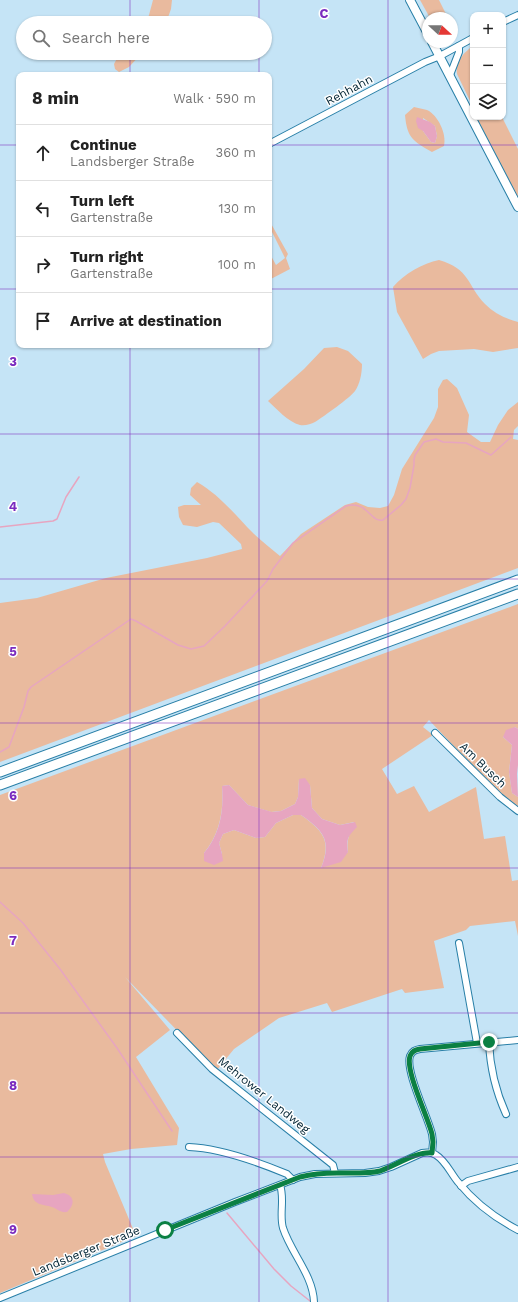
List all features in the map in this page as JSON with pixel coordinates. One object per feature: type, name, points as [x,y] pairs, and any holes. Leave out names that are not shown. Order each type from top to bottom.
[{"type":"highway","points":[[0,772],[518,580]]},
{"type":"highway","points":[[0,785],[518,594]]},
{"type":"main road","points":[[410,0],[422,23]]},
{"type":"main road","points":[[435,48],[518,208]]},
{"type":"street","points":[[506,21],[518,15]]},
{"type":"street","name":"Rehhahn","points":[[272,142],[470,40]]},
{"type":"street","points":[[450,75],[459,46]]},
{"type":"street","name":"Am Busch","points":[[436,733],[500,797],[518,811]]},
{"type":"street","points":[[459,943],[477,1043]]},
{"type":"street","name":"Mehrower Landweg","points":[[177,1034],[212,1069],[333,1165],[335,1173]]},
{"type":"street","points":[[518,1040],[420,1049],[414,1051],[410,1055],[413,1082],[432,1134],[432,1153],[442,1160],[461,1186],[477,1203],[498,1219],[518,1230]]},
{"type":"street","points":[[489,1042],[495,1082],[506,1114]]},
{"type":"street","points":[[189,1147],[207,1149],[238,1157],[287,1174],[293,1180]]},
{"type":"street","name":"Landsberger Straße","points":[[0,1298],[165,1230],[293,1180],[315,1174],[365,1173],[379,1171],[422,1153],[432,1153]]},
{"type":"street","points":[[461,1186],[468,1181],[518,1167]]},
{"type":"street","points":[[280,1185],[282,1192],[281,1217],[283,1227],[313,1290],[314,1302]]},
{"type":"shaded area","points":[[153,0],[172,0],[168,16],[149,15]]},
{"type":"shaded area","points":[[420,0],[439,0],[445,12],[427,12]]},
{"type":"shaded area","points":[[470,48],[470,101],[457,74],[458,62],[464,53]]},
{"type":"shaded area","points":[[116,60],[136,60],[129,67],[119,72],[115,69],[114,64]]},
{"type":"shaded area","points":[[414,107],[431,112],[441,125],[445,141],[444,146],[432,152],[416,142],[409,134],[405,115]],"holes":[[[423,118],[435,126],[437,136],[435,143],[431,142],[423,131]]]},
{"type":"shaded area","points":[[417,117],[430,122],[435,126],[437,136],[435,143],[431,142],[423,131],[418,128],[416,121]]},
{"type":"shaded area","points":[[478,120],[504,120],[518,149],[518,200],[484,135]]},
{"type":"shaded area","points":[[272,225],[288,254],[286,258],[290,269],[272,278],[272,258],[276,265],[285,258],[272,232]]},
{"type":"shaded area","points":[[439,260],[457,268],[467,278],[479,297],[492,310],[518,322],[518,348],[493,352],[474,349],[439,351],[423,359],[397,312],[393,287],[397,282],[414,270],[433,261]]},
{"type":"shaded area","points":[[337,347],[348,351],[362,364],[362,371],[357,388],[343,402],[315,422],[308,425],[302,425],[287,418],[268,401],[304,369],[324,348]]},
{"type":"shaded area","points":[[447,379],[457,388],[469,415],[467,432],[481,442],[490,442],[498,425],[508,410],[518,402],[518,426],[514,430],[513,439],[518,440],[518,568],[0,762],[0,603],[37,598],[106,578],[207,558],[242,549],[241,544],[219,523],[213,522],[197,527],[183,525],[179,517],[178,507],[184,505],[201,505],[190,495],[191,488],[197,482],[206,487],[221,500],[254,534],[280,556],[301,534],[345,505],[356,502],[368,507],[380,508],[388,506],[394,495],[402,469],[434,418],[438,407],[438,389],[443,380]]},
{"type":"shaded area","points":[[518,604],[518,729],[515,727],[503,737],[512,745],[509,772],[512,793],[518,797],[518,806],[502,797],[429,720],[423,727],[433,735],[382,769],[397,794],[414,786],[429,812],[476,787],[484,839],[505,836],[512,881],[518,880],[518,936],[515,921],[470,926],[466,930],[434,941],[444,988],[405,993],[402,989],[332,1012],[327,1003],[279,1018],[234,1049],[217,1070],[125,977],[170,1030],[136,1057],[179,1128],[177,1145],[131,1149],[103,1154],[136,1236],[0,1293],[0,795]],"holes":[[[299,779],[310,785],[312,808],[322,819],[340,825],[354,822],[348,840],[348,852],[321,868],[326,850],[320,831],[301,815],[293,815],[276,823],[265,837],[256,838],[234,830],[223,834],[219,843],[222,854],[204,853],[214,838],[220,821],[222,786],[229,785],[248,805],[271,812],[281,811],[295,804],[298,797]]]},
{"type":"shaded area","points":[[515,727],[518,729],[518,797],[512,793],[509,772],[512,745],[503,737],[506,730]]},
{"type":"shaded area","points":[[305,778],[310,785],[312,808],[322,819],[340,825],[355,822],[357,827],[348,838],[348,852],[341,862],[321,868],[326,851],[324,837],[315,826],[301,815],[293,815],[276,823],[265,837],[256,838],[234,830],[223,834],[219,843],[223,861],[214,865],[204,861],[204,853],[214,838],[220,822],[222,786],[229,785],[248,805],[272,812],[281,811],[295,804],[298,797],[299,779]]},
{"type":"shaded area","points":[[64,1193],[68,1194],[73,1201],[67,1212],[37,1203],[32,1194],[53,1195]]},
{"type":"waterway","points":[[0,752],[9,747],[24,707],[28,691],[31,687],[131,619],[178,645],[191,649],[204,646],[267,581],[273,569],[293,543],[346,506],[359,506],[375,518],[383,520],[401,505],[406,499],[410,488],[415,455],[424,442],[436,439],[443,442],[466,443],[491,455],[511,437]]},
{"type":"waterway","points":[[0,527],[53,521],[57,519],[66,497],[79,477]]},
{"type":"waterway","points":[[0,902],[23,923],[60,969],[117,1048],[172,1131]]},
{"type":"waterway","points":[[227,1213],[274,1269],[291,1286],[310,1301]]},
{"type":"route","points":[[165,1230],[300,1177],[328,1173],[365,1173],[379,1171],[422,1153],[432,1153],[432,1134],[413,1082],[410,1055],[414,1051],[420,1049],[489,1042]]}]
